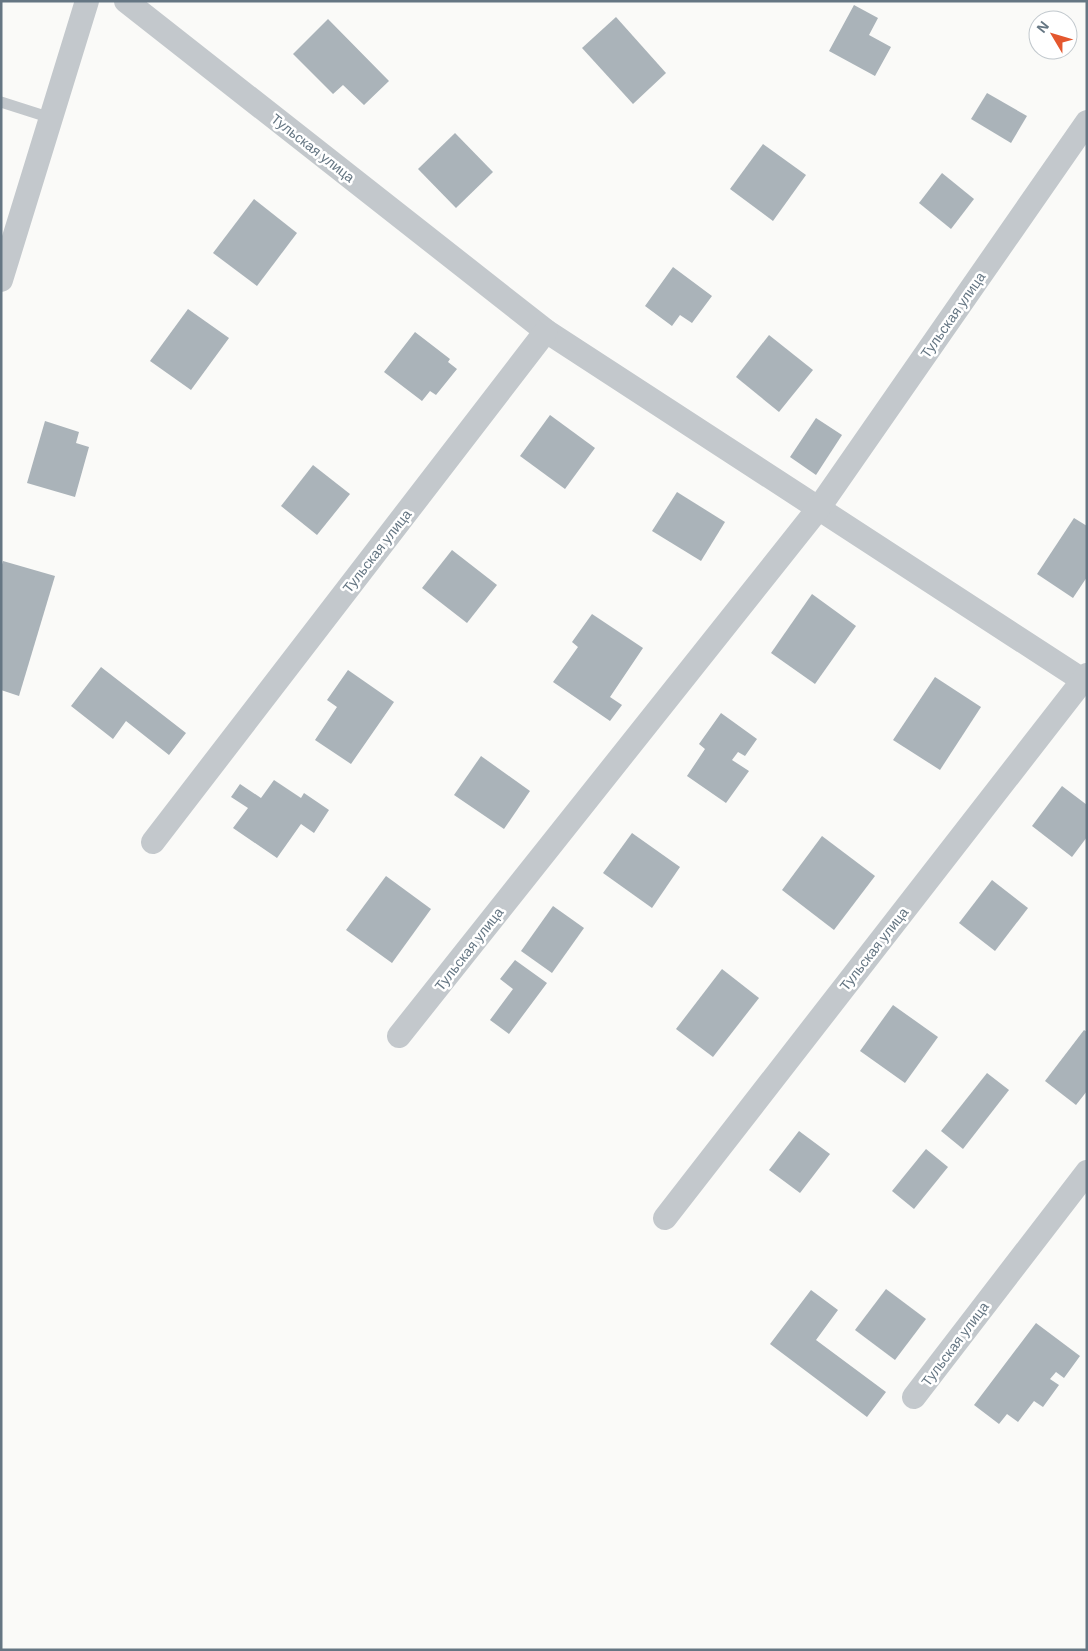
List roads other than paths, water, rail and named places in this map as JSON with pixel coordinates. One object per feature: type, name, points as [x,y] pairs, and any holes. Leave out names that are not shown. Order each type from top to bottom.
[{"type":"street","points":[[1,280],[87,1]]},
{"type":"street","name":"Тульская улица","points":[[126,1],[546,331],[818,509],[1085,680],[665,1218]]},
{"type":"street","name":"Тульская улица","points":[[399,1036],[818,509],[1087,122]]},
{"type":"street","name":"Тульская улица","points":[[152,842],[546,331]]},
{"type":"street","name":"Тульская улица","points":[[914,1397],[1087,1172]]},
{"type":"lane","points":[[1,102],[51,118]]}]
